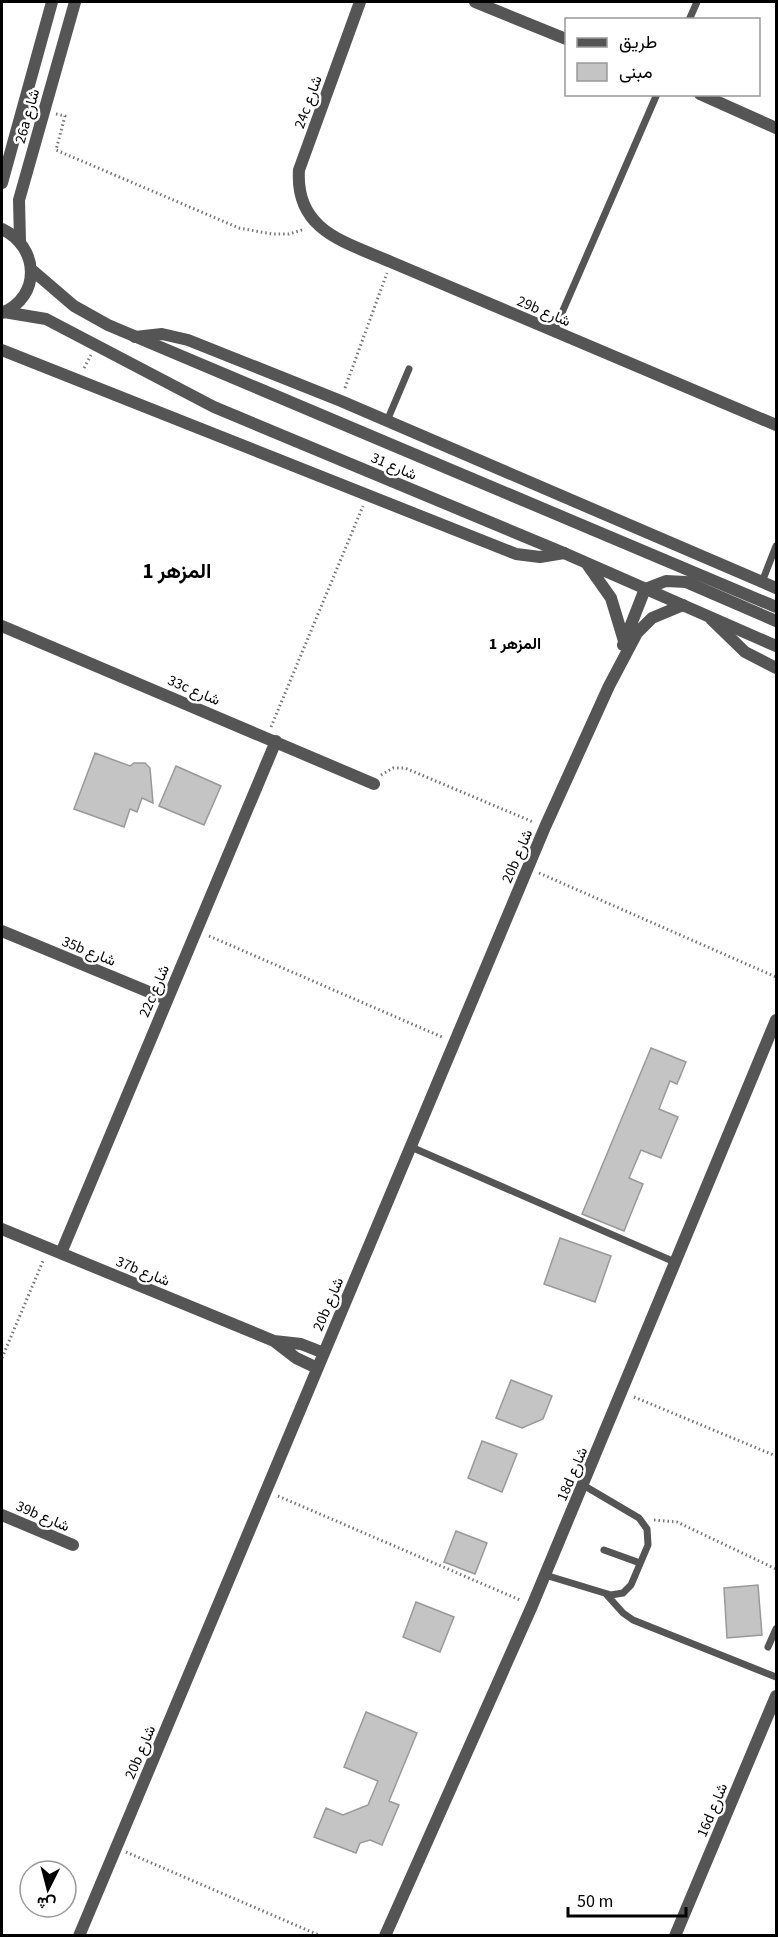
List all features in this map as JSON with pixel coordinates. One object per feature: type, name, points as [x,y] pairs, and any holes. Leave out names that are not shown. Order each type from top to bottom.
[{"type":"street","name":"26a شارع","points":[[2,183],[52,2]]},
{"type":"street","name":"26a شارع","points":[[20,241],[20,200],[75,2]]},
{"type":"street","name":"24c شارع","points":[[307,214],[300,193],[299,170],[360,2]]},
{"type":"street","points":[[475,2],[565,38]]},
{"type":"street","points":[[705,96],[777,128]]},
{"type":"street","name":"29b شارع","points":[[307,214],[317,226],[344,242],[777,425]]},
{"type":"street","points":[[2,229],[20,241],[26,249],[32,270],[27,291],[14,307],[3,313]]},
{"type":"street","name":"شارع 31","points":[[32,270],[74,306],[135,337],[777,607]]},
{"type":"street","name":"شارع 31","points":[[3,313],[46,319],[124,363],[214,407],[585,561],[777,646]]},
{"type":"street","points":[[135,337],[162,334],[176,336],[340,401],[777,588]]},
{"type":"street","points":[[2,350],[516,554],[540,557],[564,553]]},
{"type":"street","points":[[585,561],[611,598],[624,641]]},
{"type":"street","points":[[645,589],[666,580],[686,582],[777,621]]},
{"type":"street","name":"20b شارع","points":[[609,686],[645,589]]},
{"type":"street","name":"20b شارع","points":[[79,1935],[545,827],[609,686],[631,643],[644,625],[652,618],[683,605]]},
{"type":"street","points":[[708,616],[745,651],[777,668]]},
{"type":"street","name":"33c شارع","points":[[2,626],[374,784]]},
{"type":"street","name":"22c شارع","points":[[61,1254],[166,999],[197,930],[272,739]]},
{"type":"street","name":"35b شارع","points":[[2,931],[166,999]]},
{"type":"street","name":"18d شارع","points":[[385,1935],[532,1606],[777,1020]]},
{"type":"street","name":"37b شارع","points":[[2,1229],[274,1341],[296,1358],[318,1368]]},
{"type":"street","name":"37b شارع","points":[[274,1341],[301,1344],[324,1353]]},
{"type":"street","name":"39b شارع","points":[[2,1515],[73,1545]]},
{"type":"street","name":"16d شارع","points":[[675,1935],[776,1701]]},
{"type":"lane","points":[[690,18],[697,2]]},
{"type":"lane","points":[[554,331],[656,96]]},
{"type":"lane","points":[[387,421],[410,369]]},
{"type":"lane","points":[[762,582],[777,546]]},
{"type":"lane","points":[[411,1147],[677,1263]]},
{"type":"lane","points":[[545,1575],[606,1594],[617,1595],[628,1590],[640,1563],[648,1539],[643,1523],[583,1485]]},
{"type":"lane","points":[[604,1550],[640,1563]]},
{"type":"lane","points":[[606,1594],[623,1613],[633,1620],[777,1677]]},
{"type":"lane","points":[[768,1647],[776,1632]]},
{"type":"path","points":[[44,110],[65,116],[56,150],[224,223],[272,234],[289,234],[317,226]]},
{"type":"path","points":[[340,401],[390,262]]},
{"type":"path","points":[[272,739],[368,495]]},
{"type":"path","points":[[374,784],[386,771],[405,768],[545,827]]},
{"type":"path","points":[[528,869],[777,977]]},
{"type":"path","points":[[197,930],[454,1043]]},
{"type":"path","points":[[2,1358],[48,1248]]},
{"type":"path","points":[[623,1392],[777,1456]]},
{"type":"path","points":[[266,1491],[532,1606]]},
{"type":"path","points":[[643,1523],[660,1520],[677,1522],[777,1569]]},
{"type":"path","points":[[116,1847],[321,1935]]},
{"type":"building","points":[[95,753],[130,766],[134,763],[145,763],[150,768],[153,803],[142,798],[137,812],[130,809],[124,827],[74,809]]},
{"type":"building","points":[[176,766],[221,786],[204,825],[159,806]]},
{"type":"building","points":[[651,1048],[686,1062],[677,1084],[670,1081],[659,1109],[678,1117],[661,1158],[641,1150],[629,1178],[643,1184],[624,1231],[582,1214]]},
{"type":"building","points":[[560,1238],[611,1256],[595,1302],[544,1284]]},
{"type":"building","points":[[511,1380],[552,1396],[543,1419],[522,1428],[496,1418]]},
{"type":"building","points":[[482,1441],[517,1454],[502,1492],[468,1478]]},
{"type":"building","points":[[456,1531],[487,1543],[475,1574],[444,1562]]},
{"type":"building","points":[[758,1585],[762,1635],[727,1638],[724,1588]]},
{"type":"building","points":[[416,1602],[454,1617],[440,1652],[403,1637]]},
{"type":"building","points":[[366,1712],[417,1733],[389,1801],[399,1805],[382,1845],[370,1840],[360,1843],[356,1853],[314,1837],[326,1808],[343,1815],[368,1805],[378,1781],[344,1767]]},
{"type":"district","name":"المزهر 1","points":[[177,571]]},
{"type":"district","name":"المزهر 1","points":[[515,643]]}]
